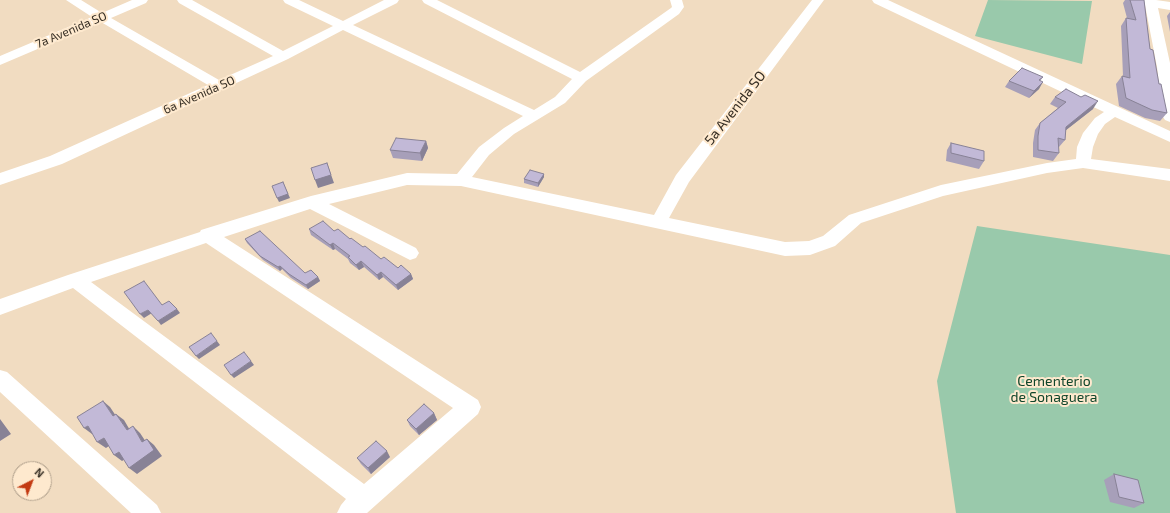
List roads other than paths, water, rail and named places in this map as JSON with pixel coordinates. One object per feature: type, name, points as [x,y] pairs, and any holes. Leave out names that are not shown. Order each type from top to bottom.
[{"type":"street","points":[[72,0],[219,86]]},
{"type":"street","name":"7a Avenida SO","points":[[0,61],[142,0]]},
{"type":"street","points":[[183,0],[283,56]]},
{"type":"street","points":[[289,0],[533,115]]},
{"type":"street","name":"6a Avenida SO","points":[[0,179],[56,160],[219,86],[283,56],[393,0]]},
{"type":"street","points":[[428,0],[581,78]]},
{"type":"street","points":[[461,180],[484,150],[533,115],[560,100],[581,78],[675,11],[678,7],[676,0]]},
{"type":"street","name":"5a Avenida SO","points":[[659,221],[682,179],[818,0]]},
{"type":"street","points":[[878,0],[1170,138]]},
{"type":"street","points":[[1135,0],[1150,1],[1170,6]]},
{"type":"street","points":[[1150,1],[1167,68],[1170,117]]},
{"type":"street","points":[[1084,163],[1085,147],[1091,133],[1100,122],[1113,112]]},
{"type":"street","points":[[0,307],[207,235],[311,202],[407,179],[461,180],[785,249],[810,248],[829,241],[855,219],[941,191],[1047,168],[1084,163],[1170,175]]},
{"type":"street","points":[[311,202],[410,253]]},
{"type":"street","points":[[75,280],[357,506],[470,407],[207,235]]},
{"type":"street","points":[[0,379],[149,513]]},
{"type":"park label","name":"Cementerio de Sonaguera","points":[[1054,390]]}]
